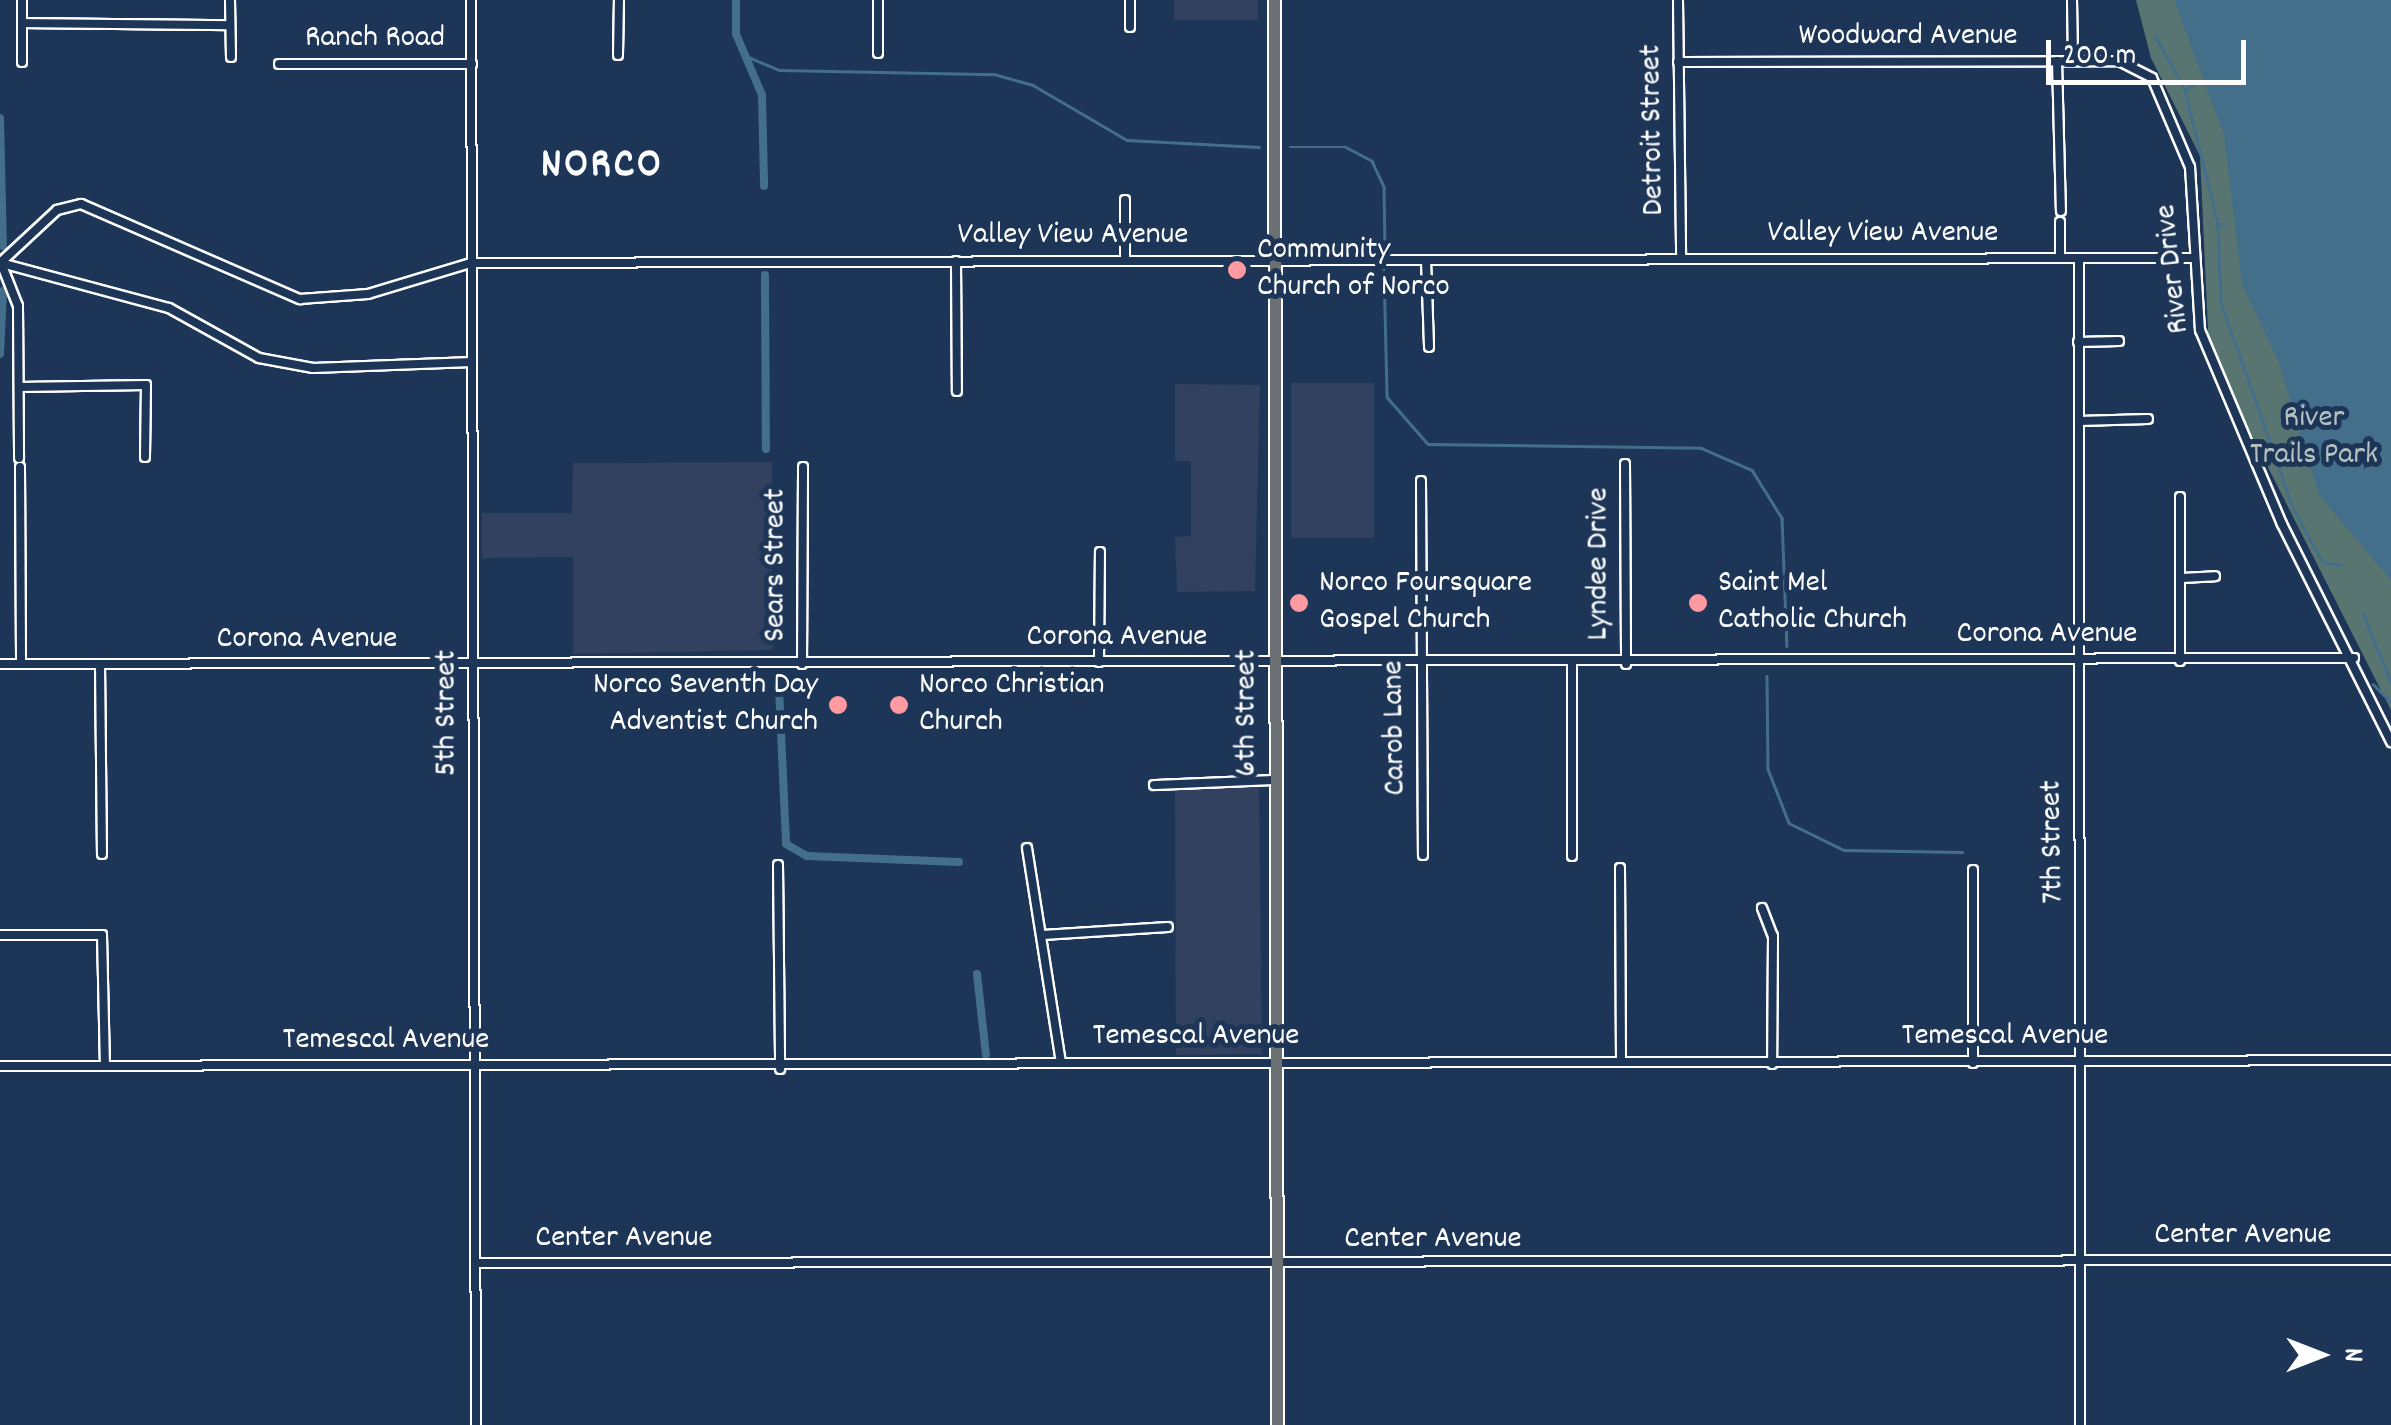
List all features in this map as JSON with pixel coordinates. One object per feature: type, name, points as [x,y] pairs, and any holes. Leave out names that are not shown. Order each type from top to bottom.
[{"type":"main road","name":"6th Street","points":[[1274,0],[1277,1425]]},
{"type":"street","points":[[22,0],[22,62]]},
{"type":"street","points":[[230,0],[231,57]]},
{"type":"street","name":"5th Street","points":[[471,0],[476,1425]]},
{"type":"street","points":[[618,55],[619,0]]},
{"type":"street","points":[[878,0],[878,54]]},
{"type":"street","points":[[1130,0],[1130,27]]},
{"type":"street","name":"Detroit Street","points":[[1678,0],[1681,259]]},
{"type":"street","points":[[2072,0],[2072,60]]},
{"type":"street","points":[[22,22],[230,25]]},
{"type":"street","name":"Woodward Avenue","points":[[1678,62],[2072,60],[2138,65]]},
{"type":"street","points":[[2057,61],[2060,258]]},
{"type":"street","name":"Ranch Road","points":[[279,64],[472,64]]},
{"type":"street","name":"River Drive","points":[[2138,65],[2166,93],[2190,166],[2200,330],[2282,524],[2354,658],[2391,742]]},
{"type":"street","points":[[1125,200],[1125,261]]},
{"type":"street","name":"Valley View Avenue","points":[[1,262],[57,210],[80,204],[300,299],[368,294],[471,262],[2193,258]]},
{"type":"street","name":"7th Street","points":[[2078,258],[2080,1425]]},
{"type":"street","points":[[956,260],[957,391]]},
{"type":"street","points":[[1426,260],[1429,346]]},
{"type":"street","points":[[1,262],[169,308],[259,358],[313,368],[472,362]]},
{"type":"street","points":[[1,262],[18,306],[21,664]]},
{"type":"street","points":[[2078,342],[2119,341]]},
{"type":"street","points":[[19,387],[146,385],[145,456]]},
{"type":"street","points":[[2079,421],[2148,419]]},
{"type":"street","name":"Lyndee Drive","points":[[1624,464],[1626,664]]},
{"type":"street","name":"Sears Street","points":[[802,664],[803,468]]},
{"type":"street","name":"Carob Lane","points":[[1422,481],[1422,856]]},
{"type":"street","points":[[2180,497],[2180,661]]},
{"type":"street","points":[[1099,662],[1100,552]]},
{"type":"street","points":[[2182,578],[2215,576]]},
{"type":"street","name":"Corona Avenue","points":[[0,664],[1626,664],[2354,658]]},
{"type":"street","points":[[100,664],[102,854]]},
{"type":"street","points":[[1572,664],[1572,856]]},
{"type":"street","points":[[1154,785],[1275,780]]},
{"type":"street","points":[[1027,848],[1061,1062]]},
{"type":"street","points":[[778,866],[780,1069]]},
{"type":"street","points":[[1620,868],[1622,1061]]},
{"type":"street","points":[[1973,870],[1974,1063]]},
{"type":"street","points":[[1762,908],[1773,936],[1772,1064]]},
{"type":"street","points":[[1043,935],[1168,926]]},
{"type":"street","points":[[0,935],[102,935],[105,1066]]},
{"type":"street","name":"Temescal Avenue","points":[[0,1066],[780,1069],[1061,1062],[1772,1064],[2391,1060]]},
{"type":"street","name":"Center Avenue","points":[[476,1264],[1276,1266],[2391,1260]]},
{"type":"shaded area","points":[[1174,0],[1258,0],[1258,20],[1174,20]]},
{"type":"shaded area","points":[[2174,0],[2391,0],[2391,580],[2319,495],[2278,360],[2242,284],[2224,135]]},
{"type":"shaded area","points":[[1291,383],[1374,383],[1374,538],[1291,538]]},
{"type":"shaded area","points":[[1175,384],[1260,385],[1255,591],[1177,592],[1175,537],[1191,536],[1191,461],[1175,461]]},
{"type":"shaded area","points":[[772,462],[773,650],[573,654],[573,557],[482,558],[482,513],[572,513],[573,463]]},
{"type":"shaded area","points":[[1190,784],[1259,784],[1262,1054],[1176,1055],[1175,791]]},
{"type":"green space","name":"River Trails Park","points":[[2136,0],[2215,0],[2391,480],[2391,710],[2209,351],[2200,156],[2151,58]]},
{"type":"waterway","points":[[736,0],[736,34],[762,95],[764,186]]},
{"type":"waterway","points":[[2155,35],[2185,90],[2195,84]]},
{"type":"waterway","points":[[746,56],[779,70],[994,74],[1033,85],[1127,140],[1259,147]]},
{"type":"waterway","points":[[2185,90],[2218,223]]},
{"type":"waterway","points":[[0,118],[3,246]]},
{"type":"waterway","points":[[1290,147],[1346,147],[1372,161],[1384,187],[1385,250]]},
{"type":"waterway","points":[[2225,224],[2218,224],[2221,302],[2293,508],[2323,562],[2340,565]]},
{"type":"waterway","points":[[1384,270],[1387,397],[1428,444],[1701,448],[1752,470],[1782,518],[1787,646]]},
{"type":"waterway","points":[[765,275],[766,449]]},
{"type":"waterway","points":[[0,354],[3,291]]},
{"type":"waterway","points":[[2363,613],[2391,682]]},
{"type":"waterway","points":[[1767,676],[1768,769],[1789,823],[1844,850],[1962,852]]},
{"type":"waterway","points":[[2373,684],[2391,702]]},
{"type":"waterway","points":[[779,688],[786,844],[807,856],[959,862]]},
{"type":"waterway","points":[[977,974],[986,1055]]},
{"type":"place","name":"Community Church of Norco","points":[[1237,270]]},
{"type":"place","name":"Norco Foursquare Gospel Church","points":[[1299,603]]},
{"type":"place","name":"Saint Mel Catholic Church","points":[[1698,603]]},
{"type":"place","name":"Norco Seventh Day Adventist Church","points":[[838,705]]},
{"type":"place","name":"Norco Christian Church","points":[[899,705]]},
{"type":"district","name":"NORCO","points":[[602,167]]}]
